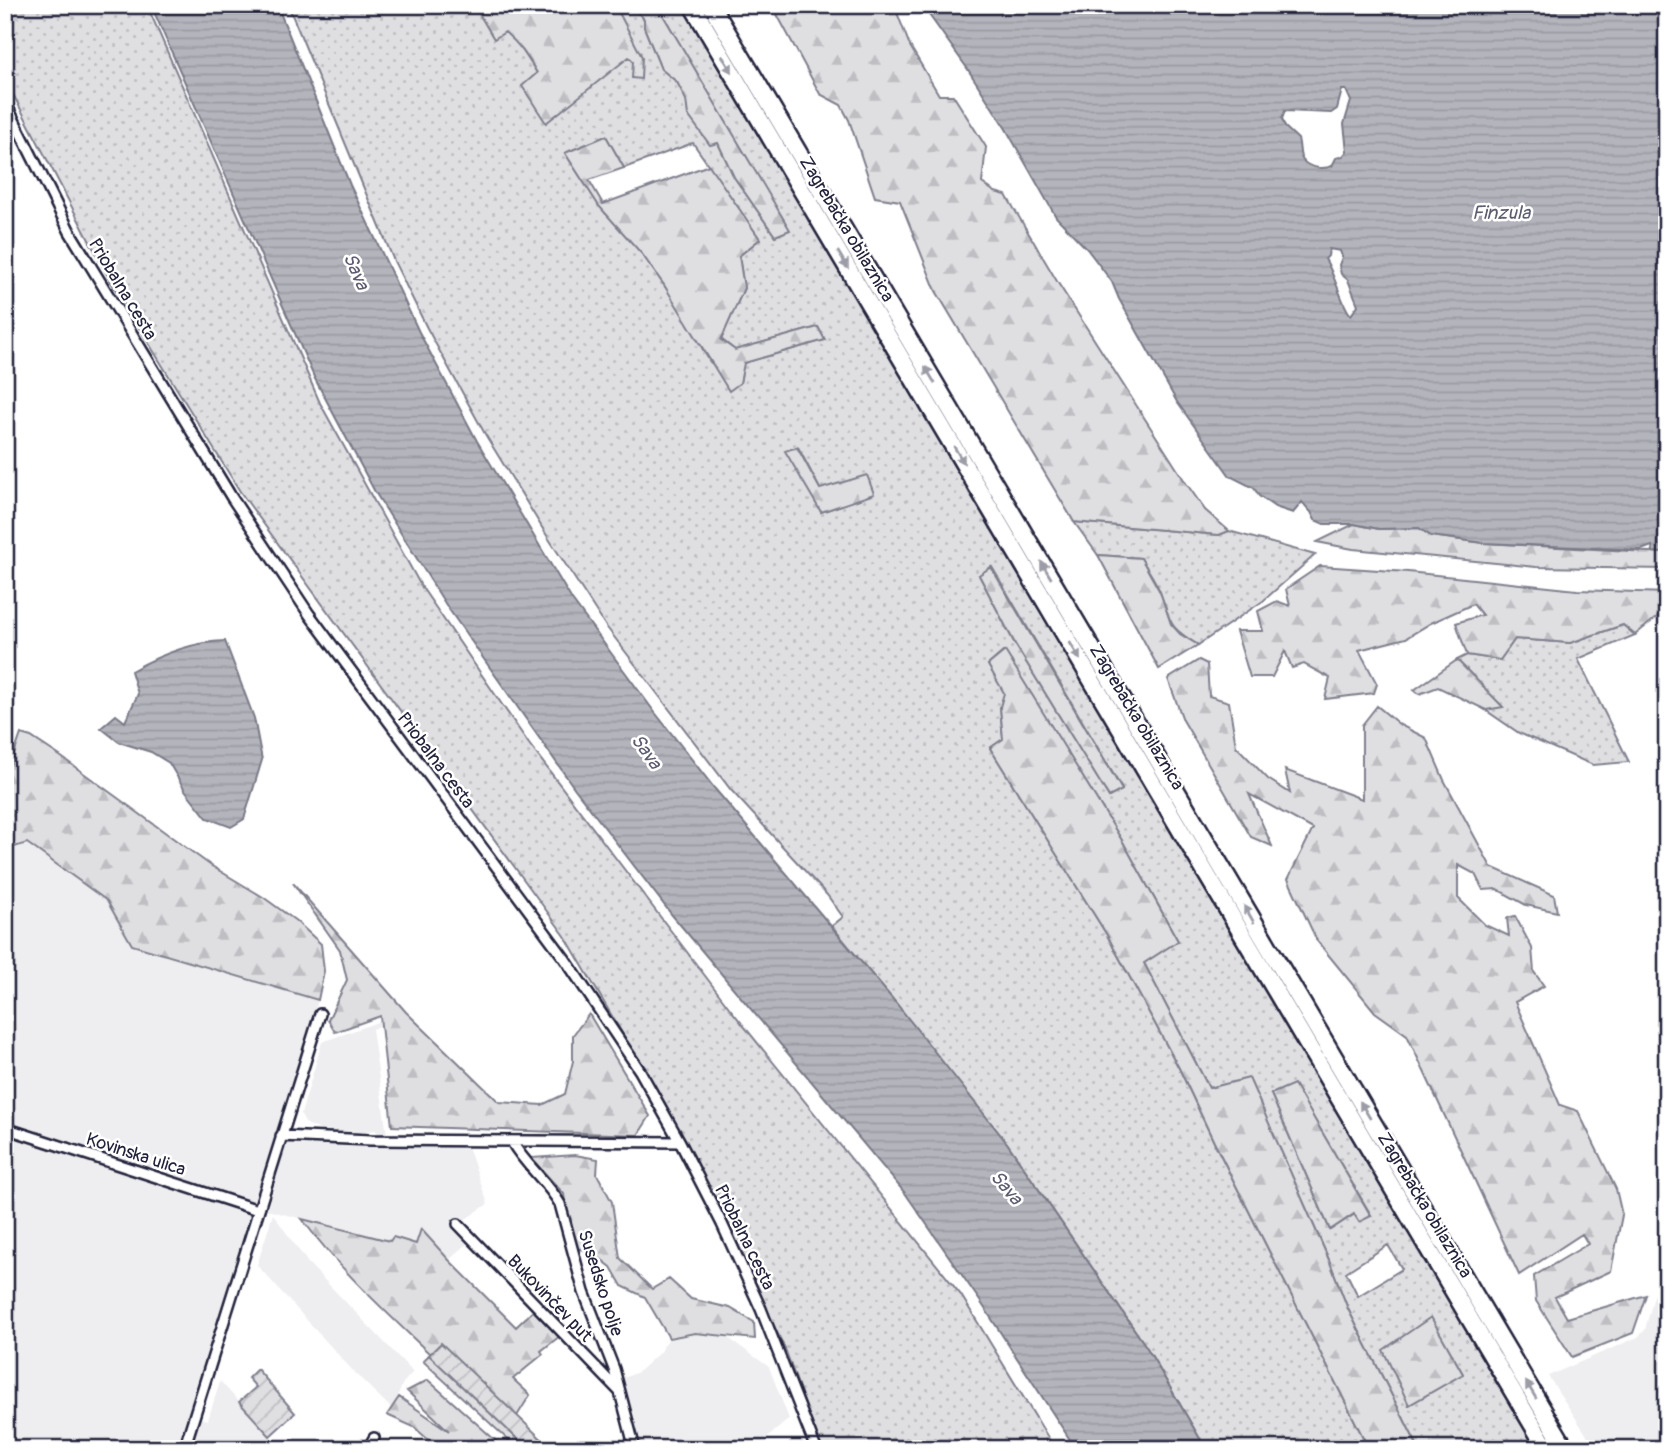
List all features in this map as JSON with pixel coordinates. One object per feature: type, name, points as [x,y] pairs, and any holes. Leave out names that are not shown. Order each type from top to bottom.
[{"type":"highway","name":"Zagrebačka obilaznica","points":[[692,5],[1547,1449]]},
{"type":"highway","name":"Zagrebačka obilaznica","points":[[712,5],[1566,1449]]},
{"type":"street","name":"Priobalna cesta","points":[[5,102],[70,232],[232,498],[309,614],[565,959],[640,1072],[722,1224],[761,1309],[816,1449]]},
{"type":"street","points":[[184,1449],[320,1014]]},
{"type":"street","name":"Kovinska ulica","points":[[5,1128],[258,1210]]},
{"type":"street","points":[[281,1136],[512,1142],[680,1142]]},
{"type":"street","name":"Susedsko polje","points":[[512,1142],[519,1156],[554,1193],[560,1204],[584,1292],[614,1369],[635,1449]]},
{"type":"street","name":"Bukovinčev put","points":[[458,1224],[620,1392]]},
{"type":"street","points":[[369,1449],[374,1438]]},
{"type":"shaded area","points":[[27,843],[107,902],[132,945],[318,1000],[180,1449],[5,1449],[5,850]]},
{"type":"shaded area","points":[[386,1019],[387,1023],[372,1029],[387,1135],[379,1134],[375,1130],[350,1134],[326,1133],[305,1123],[301,1114],[322,1042]]},
{"type":"shaded area","points":[[293,1141],[467,1144],[488,1204],[458,1224],[474,1238],[449,1260],[421,1229],[416,1244],[393,1238],[391,1241],[267,1210],[286,1145]]},
{"type":"shaded area","points":[[273,1214],[308,1263],[413,1372],[403,1383],[392,1409],[353,1371],[257,1265]]},
{"type":"shaded area","points":[[1667,1279],[1667,1449],[1596,1449],[1548,1376],[1638,1337],[1645,1330],[1654,1296]]},
{"type":"shaded area","points":[[695,1333],[727,1337],[769,1367],[789,1419],[754,1449],[639,1449],[619,1380],[638,1372],[659,1353],[669,1338]]},
{"type":"shaded area","points":[[220,1381],[281,1449],[257,1449],[253,1444],[248,1449],[191,1449],[200,1418],[208,1420]]},
{"type":"green space","points":[[5,5],[147,5],[320,403],[421,586],[529,744],[731,1010],[961,1295],[1055,1449],[821,1449],[785,1349],[690,1149],[565,936],[241,493],[111,282],[5,79]]},
{"type":"green space","points":[[288,5],[474,5],[494,38],[505,32],[519,45],[537,73],[629,57],[633,61],[641,57],[615,5],[631,5],[644,19],[644,27],[661,69],[677,82],[687,100],[688,115],[718,143],[734,177],[775,236],[789,230],[657,5],[681,5],[1536,1449],[1419,1449],[1348,1309],[1249,1079],[1209,1088],[1144,963],[1178,941],[1123,842],[1004,651],[988,665],[1005,693],[1000,707],[1003,739],[990,748],[1107,935],[1179,1068],[1369,1449],[1206,1449],[1147,1348],[1007,1143],[832,926],[843,917],[827,895],[731,790],[605,625],[485,434],[394,261]],"holes":[[[606,136],[624,168],[693,143],[760,239],[739,256],[744,288],[721,339],[735,350],[818,327],[825,340],[743,363],[740,383],[710,362],[678,305],[642,254],[599,206],[565,153]],[[798,447],[820,489],[874,494],[821,512]],[[992,567],[1122,790],[1109,797],[1015,644],[979,575]],[[1294,1085],[1371,1215],[1355,1214],[1330,1230],[1271,1094]],[[1388,1245],[1402,1269],[1358,1296],[1346,1272]],[[1431,1318],[1463,1374],[1409,1405]]]},
{"type":"green space","points":[[474,5],[615,5],[642,57],[641,79],[632,78],[633,61],[629,57],[546,123],[522,86],[537,73],[530,61],[505,32],[494,39]]},
{"type":"green space","points":[[631,5],[657,5],[790,230],[775,236],[734,177],[718,143],[710,145],[688,115],[686,100],[677,82],[661,69],[644,27],[644,19]]},
{"type":"green space","points":[[772,5],[894,5],[910,46],[939,95],[953,95],[986,147],[982,183],[995,192],[1006,195],[1058,283],[1186,483],[1205,510],[1229,531],[1219,535],[1074,522],[936,291],[900,201],[875,197],[849,120],[841,105],[820,94]]},
{"type":"green space","points":[[606,136],[624,168],[589,180],[603,204],[709,165],[760,239],[739,256],[744,288],[721,340],[735,350],[818,327],[825,340],[744,363],[740,383],[729,391],[664,285],[642,254],[599,206],[565,153]]},
{"type":"green space","points":[[797,447],[820,489],[867,475],[874,494],[821,512],[785,451]]},
{"type":"green space","points":[[1074,522],[1219,535],[1229,531],[1315,555],[1263,601],[1198,645],[1175,628],[1158,588],[1141,558],[1098,555]]},
{"type":"green space","points":[[1354,524],[1379,529],[1419,528],[1431,536],[1484,543],[1667,553],[1667,569],[1536,567],[1353,549],[1317,542]]},
{"type":"green space","points":[[1098,555],[1141,558],[1160,592],[1171,624],[1180,634],[1198,645],[1159,669]]},
{"type":"green space","points":[[1320,566],[1408,572],[1577,590],[1667,593],[1667,609],[1635,635],[1623,625],[1570,643],[1515,639],[1500,660],[1467,655],[1456,623],[1482,615],[1473,604],[1406,638],[1359,650],[1377,684],[1374,693],[1325,699],[1330,678],[1304,664],[1292,668],[1285,651],[1272,677],[1250,677],[1236,631],[1263,631],[1258,611],[1277,601],[1290,606],[1286,589]]},
{"type":"green space","points":[[991,567],[1122,790],[1109,797],[1015,644],[979,575]]},
{"type":"green space","points":[[1623,625],[1635,635],[1578,659],[1629,762],[1593,765],[1519,733],[1484,709],[1502,706],[1457,660],[1467,655],[1500,660],[1515,639],[1570,643]]},
{"type":"green space","points":[[1005,651],[1123,842],[1178,941],[1144,963],[1209,1088],[1249,1078],[1348,1309],[1419,1449],[1369,1449],[1179,1068],[1107,935],[990,748],[1003,739],[1000,707],[1004,693],[988,665]]},
{"type":"green space","points":[[1199,660],[1207,664],[1209,696],[1229,702],[1236,746],[1268,779],[1290,793],[1285,770],[1362,799],[1362,725],[1377,706],[1400,725],[1426,738],[1444,780],[1491,867],[1554,895],[1557,912],[1526,905],[1497,889],[1483,890],[1475,874],[1458,865],[1458,898],[1485,925],[1509,936],[1507,918],[1515,916],[1532,948],[1534,972],[1544,986],[1515,1002],[1560,1105],[1578,1111],[1616,1189],[1622,1215],[1611,1271],[1555,1297],[1567,1318],[1646,1295],[1633,1333],[1572,1357],[1536,1301],[1534,1276],[1588,1244],[1582,1234],[1519,1275],[1407,1035],[1375,1012],[1317,941],[1288,879],[1313,829],[1249,794],[1272,846],[1251,837],[1183,720],[1168,679]]},
{"type":"green space","points":[[1457,660],[1503,707],[1486,710],[1438,687],[1419,694],[1414,690]]},
{"type":"green space","points":[[21,734],[31,737],[60,756],[210,865],[263,897],[296,921],[321,944],[324,971],[318,1000],[132,945],[107,901],[27,843],[5,850],[5,780]]},
{"type":"green space","points":[[293,883],[406,1012],[499,1102],[542,1105],[565,1094],[573,1061],[573,1035],[589,1014],[650,1116],[638,1135],[392,1126],[380,1016],[335,1032],[328,1020],[347,980],[340,950]]},
{"type":"green space","points":[[1294,1084],[1371,1216],[1359,1222],[1354,1214],[1330,1230],[1271,1094]]},
{"type":"green space","points":[[575,1155],[598,1159],[597,1174],[612,1202],[620,1258],[652,1289],[669,1279],[691,1299],[730,1308],[754,1322],[755,1339],[695,1333],[669,1338],[645,1297],[622,1286],[611,1267],[590,1251],[571,1247],[564,1194],[531,1158]]},
{"type":"green space","points":[[302,1219],[390,1241],[393,1237],[416,1244],[421,1229],[516,1327],[535,1309],[560,1336],[513,1379],[530,1395],[517,1416],[441,1344],[430,1354],[379,1306]]},
{"type":"green space","points":[[1431,1317],[1463,1374],[1409,1405],[1383,1350]]},
{"type":"green space","points":[[441,1343],[552,1449],[528,1449],[429,1355]]},
{"type":"green space","points":[[429,1355],[528,1449],[518,1449],[423,1361]]},
{"type":"green space","points":[[257,1369],[295,1413],[270,1436],[239,1402],[256,1387],[248,1378]]},
{"type":"green space","points":[[428,1380],[505,1449],[439,1449],[414,1427],[387,1415],[399,1397],[449,1431],[407,1391]]},
{"type":"water","name":"Sava","points":[[151,5],[277,5],[350,185],[419,332],[477,441],[572,600],[715,789],[896,1003],[1007,1143],[1147,1348],[1206,1449],[1076,1449],[980,1301],[905,1193],[672,915],[575,789],[448,608],[375,492],[314,377]]},
{"type":"water","name":"Finzula","points":[[922,5],[1667,5],[1667,551],[1653,552],[1652,546],[1641,550],[1484,543],[1431,536],[1419,528],[1379,529],[1354,524],[1324,524],[1315,520],[1302,502],[1293,513],[1275,507],[1259,496],[1254,488],[1230,476],[1177,402],[1112,282],[1087,249],[1056,217],[1006,129]],"holes":[[[1342,90],[1346,90],[1351,101],[1344,124],[1347,151],[1336,158],[1332,166],[1310,166],[1301,157],[1298,139],[1285,127],[1282,119],[1285,111],[1331,113],[1337,109]],[[1329,249],[1340,251],[1341,274],[1348,280],[1358,305],[1351,315],[1325,259]]]},
{"type":"water","points":[[225,641],[254,718],[262,760],[244,819],[231,827],[207,818],[185,790],[169,763],[151,752],[119,742],[101,728],[116,715],[125,722],[138,694],[131,671],[176,650]]}]
